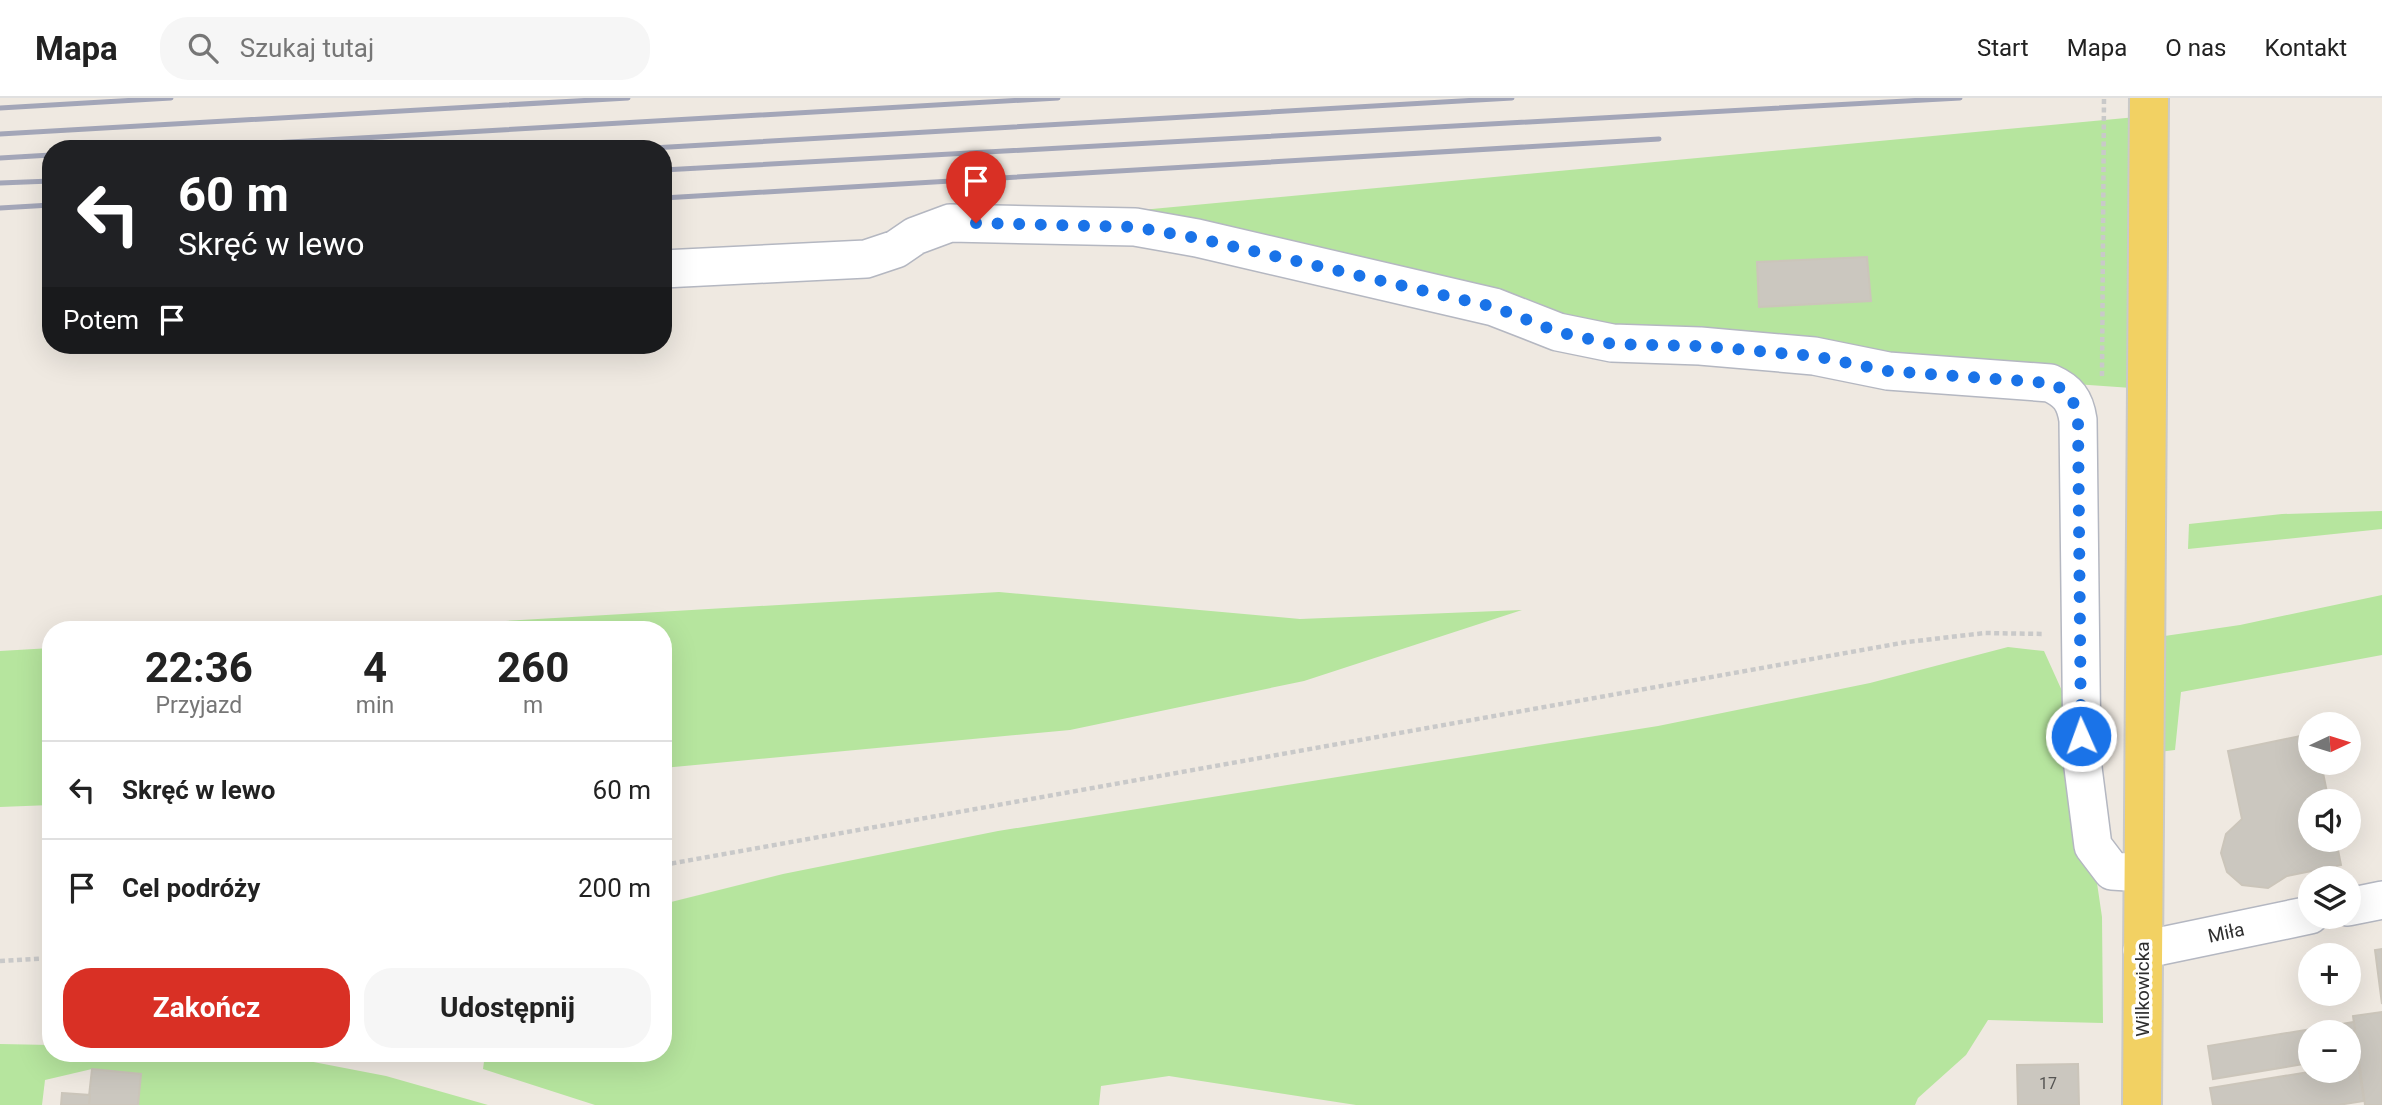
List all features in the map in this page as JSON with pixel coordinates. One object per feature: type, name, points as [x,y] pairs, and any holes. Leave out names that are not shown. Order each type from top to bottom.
[{"type":"main road","name":"Wilkowicka","points":[[2142,1105],[2149,98]]},
{"type":"street","points":[[672,269],[866,259],[896,249],[915,236],[950,223],[1135,227],[1197,238],[1494,307],[1558,332],[1612,344],[1700,346],[1814,356],[1888,371],[2050,383],[2064,389],[2076,404],[2078,420],[2082,760],[2093,846],[2112,871],[2143,873]]},
{"type":"street","points":[[2361,904],[2382,900]]},
{"type":"street","name":"Miła","points":[[2142,950],[2298,918]]},
{"type":"path","points":[[2102,373],[2104,98]]},
{"type":"path","points":[[672,863],[1907,642],[1985,633],[2037,632],[2079,640]]},
{"type":"path","points":[[0,961],[42,959]]},
{"type":"green space","points":[[2158,115],[2146,389],[1888,371],[1003,223]]},
{"type":"green space","points":[[2382,511],[2382,529],[2188,549],[2189,524],[2282,514]]},
{"type":"green space","points":[[999,592],[1300,619],[1522,610],[1304,681],[1070,730],[672,767],[672,621],[505,621]]},
{"type":"green space","points":[[2382,595],[2382,655],[2181,692],[2175,750],[2142,754],[2144,639],[2240,625]]},
{"type":"green space","points":[[2008,647],[2044,651],[2072,713],[2102,917],[2103,1023],[1988,1020],[1966,1055],[1918,1098],[1915,1105],[1356,1105],[1169,1076],[1101,1086],[1099,1105],[595,1105],[483,1069],[484,1062],[672,1062],[672,902],[783,874],[998,831],[1658,726],[1870,683]]},
{"type":"green space","points":[[42,649],[42,805],[0,807],[0,651]]},
{"type":"green space","points":[[0,1044],[42,1045],[42,1062],[313,1062],[386,1076],[488,1105],[138,1105],[141,1074],[92,1069],[45,1080],[42,1105],[0,1105]]},
{"type":"building","points":[[1867,257],[1871,301],[1759,307],[1757,262]]},
{"type":"building","points":[[2298,736],[2298,775],[2323,775],[2326,789],[2298,789],[2298,852],[2338,852],[2341,865],[2298,866],[2298,874],[2287,876],[2268,888],[2242,885],[2227,872],[2221,853],[2226,834],[2242,819],[2228,751]]},
{"type":"building","points":[[2382,949],[2382,1004],[2375,950]]},
{"type":"building","points":[[2382,1012],[2382,1105],[2365,1105],[2361,1075],[2361,1020],[2354,1020],[2353,1016]]},
{"type":"building","points":[[2298,1031],[2298,1065],[2213,1079],[2208,1046]]},
{"type":"building","points":[[2078,1064],[2079,1105],[2018,1105],[2017,1065]]},
{"type":"building","points":[[92,1069],[141,1074],[138,1105],[88,1105]]},
{"type":"building","points":[[2298,1074],[2298,1083],[2361,1082],[2364,1101],[2338,1105],[2213,1105],[2210,1088]]},
{"type":"building","points":[[62,1093],[90,1095],[89,1105],[61,1105]]},
{"type":"railway","points":[[0,108],[171,98]]},
{"type":"railway","points":[[0,134],[628,98]]},
{"type":"railway","points":[[326,140],[1058,98]]},
{"type":"railway","points":[[672,147],[1512,98]]},
{"type":"railway","points":[[672,170],[1960,98]]},
{"type":"railway","points":[[672,197],[1659,139]]},
{"type":"railway","points":[[0,158],[42,156]]},
{"type":"railway","points":[[0,183],[42,181]]},
{"type":"railway","points":[[0,208],[42,206]]},
{"type":"route","points":[[976,223],[1135,227],[1197,238],[1494,307],[1558,332],[1612,344],[1700,346],[1814,356],[1888,371],[2050,383],[2064,389],[2076,404],[2078,420],[2081,736]]}]
